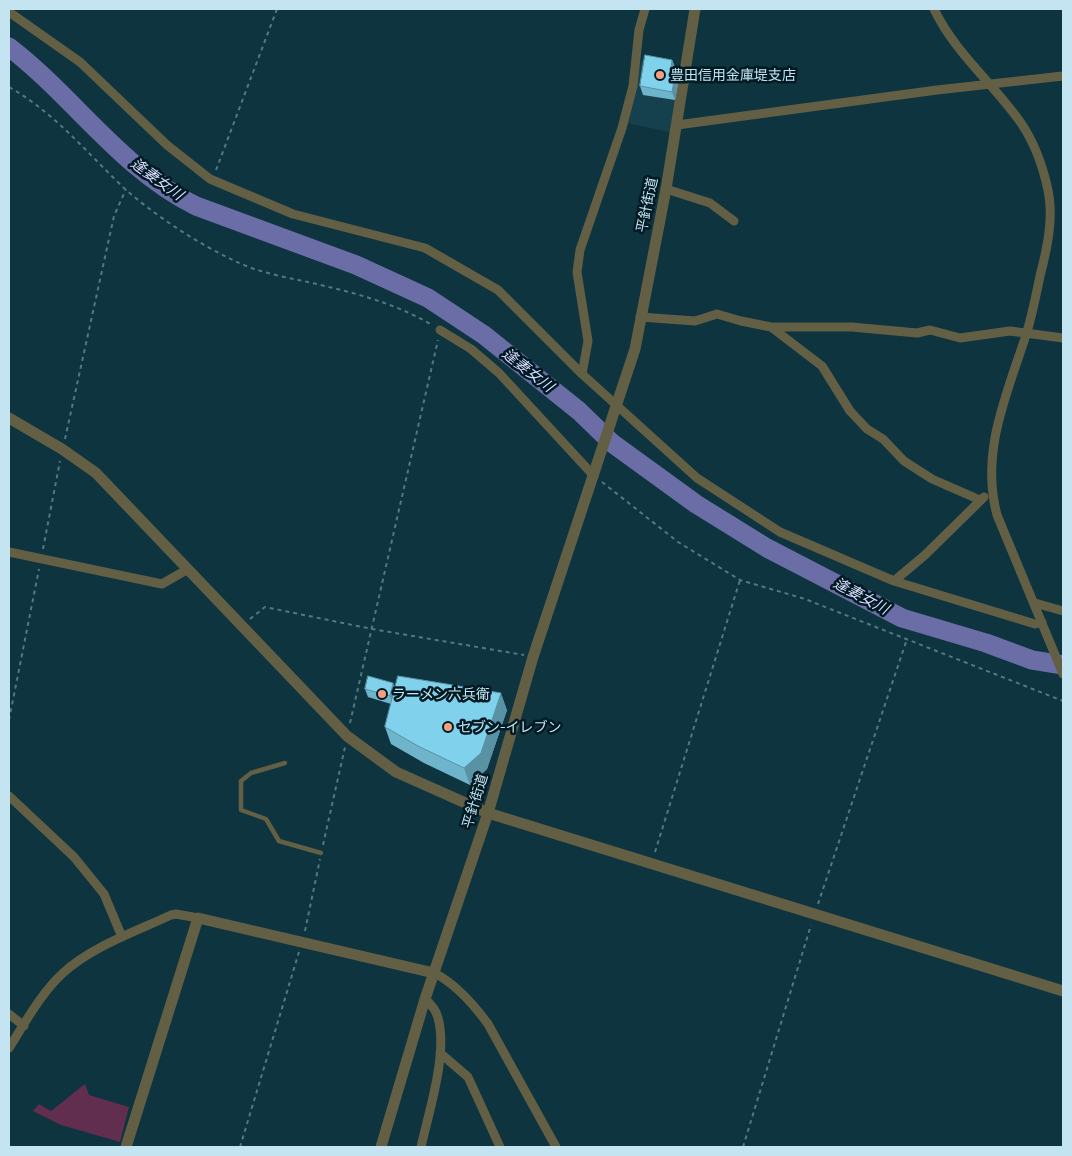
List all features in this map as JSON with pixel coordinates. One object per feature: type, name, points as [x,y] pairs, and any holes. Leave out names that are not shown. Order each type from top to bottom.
[{"type":"street","points":[[582,374],[588,341],[577,272],[580,250],[622,128],[633,86],[639,30],[645,9]]},
{"type":"street","name":"平針街道","points":[[381,1147],[425,999],[488,813],[533,657],[635,349],[666,189],[695,9]]},
{"type":"street","points":[[934,9],[948,34],[1021,124],[1040,160],[1048,191],[1050,217],[1046,254],[1026,334],[1003,399],[993,451],[991,493],[997,515],[1063,674]]},
{"type":"street","points":[[9,12],[80,62],[166,145],[210,179],[293,214],[426,248],[498,290],[582,374],[697,478],[780,532],[894,581],[998,614],[1035,624],[1042,622]]},
{"type":"street","points":[[677,125],[937,90],[990,86],[1063,76]]},
{"type":"street","points":[[666,189],[710,203],[734,221]]},
{"type":"street","points":[[640,317],[694,321],[717,314],[741,321],[771,326],[852,327],[917,333],[930,330],[960,338],[1010,331],[1063,338]]},
{"type":"street","points":[[771,326],[822,366],[850,411],[867,429],[883,439],[904,461],[932,479],[980,500]]},
{"type":"street","points":[[440,330],[471,349],[499,373],[594,476]]},
{"type":"street","points":[[9,418],[62,449],[96,473],[347,736],[396,772],[488,813],[652,862],[1063,991]]},
{"type":"street","points":[[894,581],[925,555],[980,500],[991,493]]},
{"type":"street","points":[[9,552],[162,584],[188,569]]},
{"type":"street","points":[[1035,603],[1063,611]]},
{"type":"street","points":[[9,796],[74,858],[104,894],[122,937]]},
{"type":"street","points":[[9,1048],[47,991],[62,974],[91,953],[122,937],[176,914],[302,941],[434,973],[444,978],[478,1010],[488,1024],[556,1147]]},
{"type":"street","points":[[126,1147],[198,918]]},
{"type":"street","points":[[421,1147],[440,1053],[441,1035],[438,1016],[425,999]]},
{"type":"street","points":[[9,1014],[24,1026]]},
{"type":"street","points":[[440,1053],[468,1077],[500,1147]]},
{"type":"lane","points":[[285,763],[250,773],[241,781],[241,810],[266,819],[279,841],[321,853]]},
{"type":"path","points":[[210,179],[220,166],[277,9]]},
{"type":"path","points":[[9,87],[26,97],[66,129],[126,189],[168,222],[236,262],[279,276],[359,294],[408,311],[440,330],[302,941],[240,1147]]},
{"type":"path","points":[[9,720],[62,449],[114,216],[126,189]]},
{"type":"path","points":[[594,476],[678,542],[740,580],[805,599],[1063,701]]},
{"type":"path","points":[[652,862],[740,580]]},
{"type":"path","points":[[242,626],[265,607],[372,629],[533,657]]},
{"type":"path","points":[[743,1147],[815,913],[907,639]]},
{"type":"shaded area","points":[[641,61],[683,68],[674,133],[627,123]]},
{"type":"shaded area","points":[[85,1084],[89,1095],[129,1107],[120,1142],[61,1125],[33,1111],[39,1104],[51,1111]]},
{"type":"building","name":"豊田信用金庫堤支店","points":[[645,55],[672,60],[670,74],[675,75],[672,92],[640,86]]},
{"type":"building","points":[[368,676],[393,683],[390,696],[365,689]]},
{"type":"building","name":"セブン-イレブン","points":[[398,676],[501,693],[481,753],[464,768],[418,746],[385,727]]},
{"type":"waterway","name":"逢妻女川","points":[[9,47],[33,67],[121,153],[169,191],[196,206],[356,265],[428,298],[484,335],[579,411],[612,443],[696,504],[767,548],[902,618],[986,643],[1032,660],[1063,665]]},
{"type":"place","name":"豊田信用金庫堤支店","points":[[660,75]]},
{"type":"place","name":"ラーメン六兵衛","points":[[382,694]]},
{"type":"place","name":"セブン-イレブン","points":[[448,727]]}]
